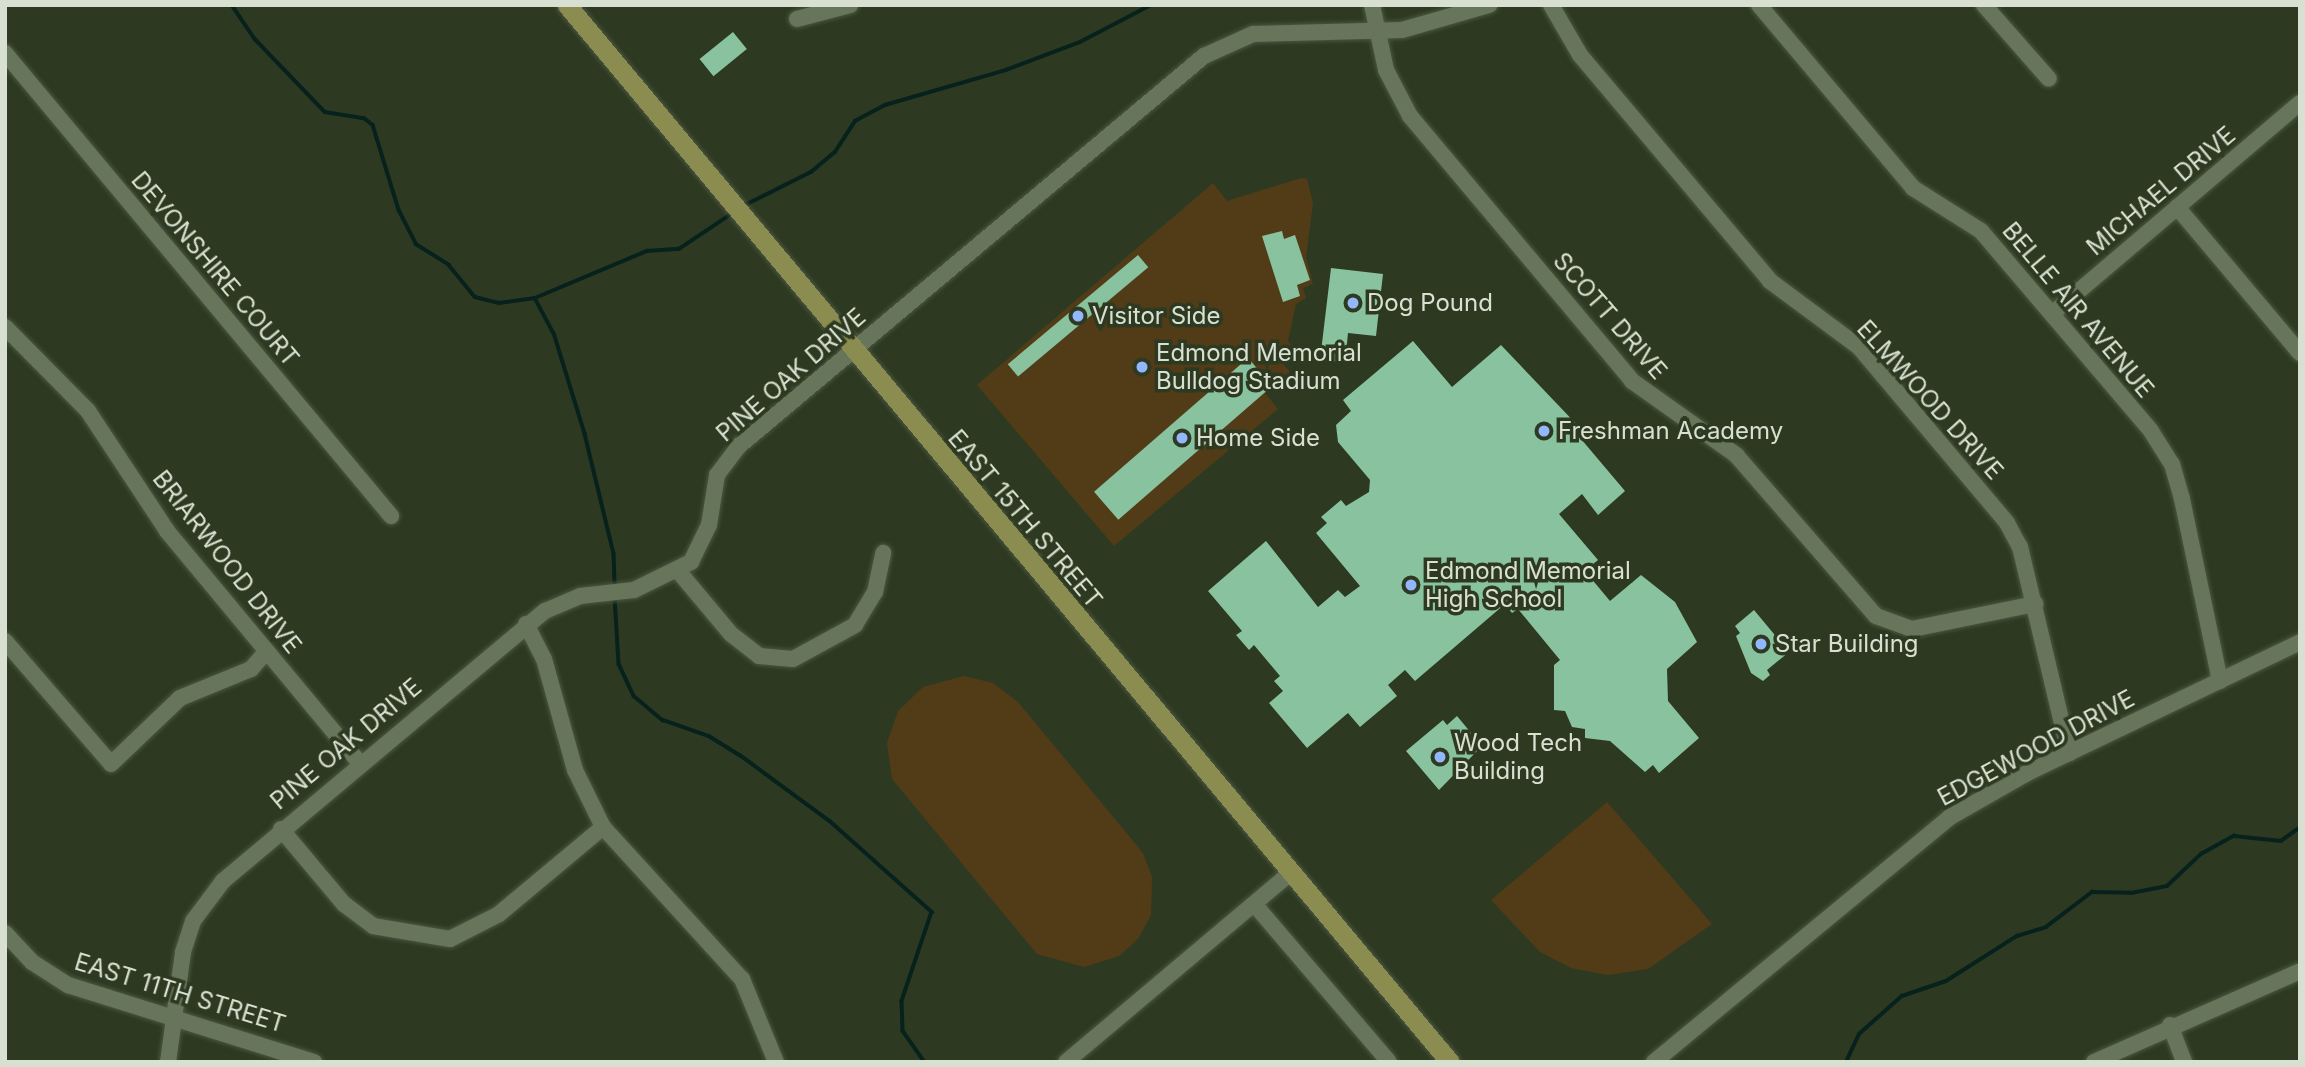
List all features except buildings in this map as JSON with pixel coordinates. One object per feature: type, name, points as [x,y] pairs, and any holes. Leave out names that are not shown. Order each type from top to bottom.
[{"type":"main road","name":"EAST 15TH STREET","points":[[567,5],[853,351],[1450,1062]]},
{"type":"street","points":[[797,19],[850,5]]},
{"type":"street","name":"SCOTT DRIVE","points":[[1372,5],[1380,30],[1385,70],[1403,107],[1632,381],[1736,455],[1876,616],[1912,629],[2035,604]]},
{"type":"street","name":"PINE OAK DRIVE","points":[[168,1062],[172,1020],[193,921],[223,881],[359,761],[527,624],[561,603],[634,590],[679,572],[691,562],[709,525],[711,495],[723,464],[853,351],[1214,48],[1270,32],[1380,30],[1433,24],[1489,5]]},
{"type":"street","name":"ELMWOOD DRIVE","points":[[1551,5],[1580,55],[1770,281],[1859,347],[2007,523],[2020,547],[2069,753]]},
{"type":"street","name":"BELLE AIR AVENUE","points":[[1759,5],[1913,188],[1981,231],[2151,430],[2172,464],[2220,681]]},
{"type":"street","points":[[1984,5],[2049,79]]},
{"type":"street","name":"DEVONSHIRE COURT","points":[[5,52],[391,516]]},
{"type":"street","name":"MICHAEL DRIVE","points":[[2053,313],[2300,103]]},
{"type":"street","points":[[2176,207],[2300,353]]},
{"type":"street","name":"BRIARWOOD DRIVE","points":[[5,327],[88,411],[167,531],[359,761]]},
{"type":"street","points":[[679,572],[731,634],[759,656],[793,659],[855,625],[875,592],[884,552]]},
{"type":"street","points":[[527,624],[544,659],[575,770],[603,827],[742,979],[770,1059]]},
{"type":"street","points":[[5,641],[111,764],[180,698],[251,669],[266,652]]},
{"type":"street","name":"EDGEWOOD DRIVE","points":[[1654,1062],[1910,846],[1974,802],[2069,753],[2300,642]]},
{"type":"street","points":[[281,829],[344,904],[373,926],[450,939],[499,914],[603,827]]},
{"type":"street","points":[[1066,1062],[1292,872]]},
{"type":"street","points":[[1255,905],[1389,1062]]},
{"type":"street","name":"EAST 11TH STREET","points":[[5,933],[48,975],[172,1020],[269,1044],[314,1062]]},
{"type":"street","points":[[2094,1062],[2170,1026],[2300,971]]},
{"type":"street","points":[[2170,1026],[2184,1062]]},
{"type":"shaded area","name":"Edmond Memorial Bulldog Stadium","points":[[1301,178],[1307,179],[1313,203],[1306,257],[1313,284],[1303,288],[1306,298],[1296,304],[1288,341],[1295,350],[1281,361],[1290,372],[1265,393],[1278,409],[1114,546],[977,385],[1213,183],[1227,201]]},
{"type":"shaded area","points":[[964,676],[993,683],[1018,702],[1143,853],[1152,877],[1151,915],[1138,939],[1119,956],[1084,967],[1037,954],[892,779],[887,743],[898,711],[923,687]]},
{"type":"shaded area","points":[[1607,802],[1712,924],[1648,969],[1608,975],[1571,968],[1540,952],[1491,900]]},
{"type":"waterway","points":[[232,5],[255,39],[325,112],[364,118],[373,125],[399,210],[416,244],[449,265],[475,297],[499,303],[535,298],[647,251],[679,249],[731,214]]},
{"type":"waterway","points":[[743,206],[811,172],[835,152],[855,121],[885,105],[1006,70],[1080,42],[1151,5]]},
{"type":"waterway","points":[[535,298],[554,333],[585,434],[614,554],[615,589]]},
{"type":"waterway","points":[[615,597],[619,664],[634,696],[663,720],[709,736],[740,755],[830,821],[932,912],[902,1001],[903,1031],[925,1062]]},
{"type":"waterway","points":[[1846,1062],[1859,1034],[1902,996],[1946,981],[2017,936],[2046,927],[2092,892],[2131,893],[2167,886],[2201,854],[2234,836],[2281,841],[2300,827]]},
{"type":"place","name":"Dog Pound","points":[[1353,303]]},
{"type":"place","name":"Visitor Side","points":[[1078,316]]},
{"type":"place","name":"Edmond Memorial Bulldog Stadium","points":[[1142,367]]},
{"type":"place","name":"Freshman Academy","points":[[1544,431]]},
{"type":"place","name":"Home Side","points":[[1182,438]]},
{"type":"place","name":"Edmond Memorial High School","points":[[1411,585]]},
{"type":"place","name":"Star Building","points":[[1761,644]]},
{"type":"place","name":"Wood Tech Building","points":[[1440,757]]}]
